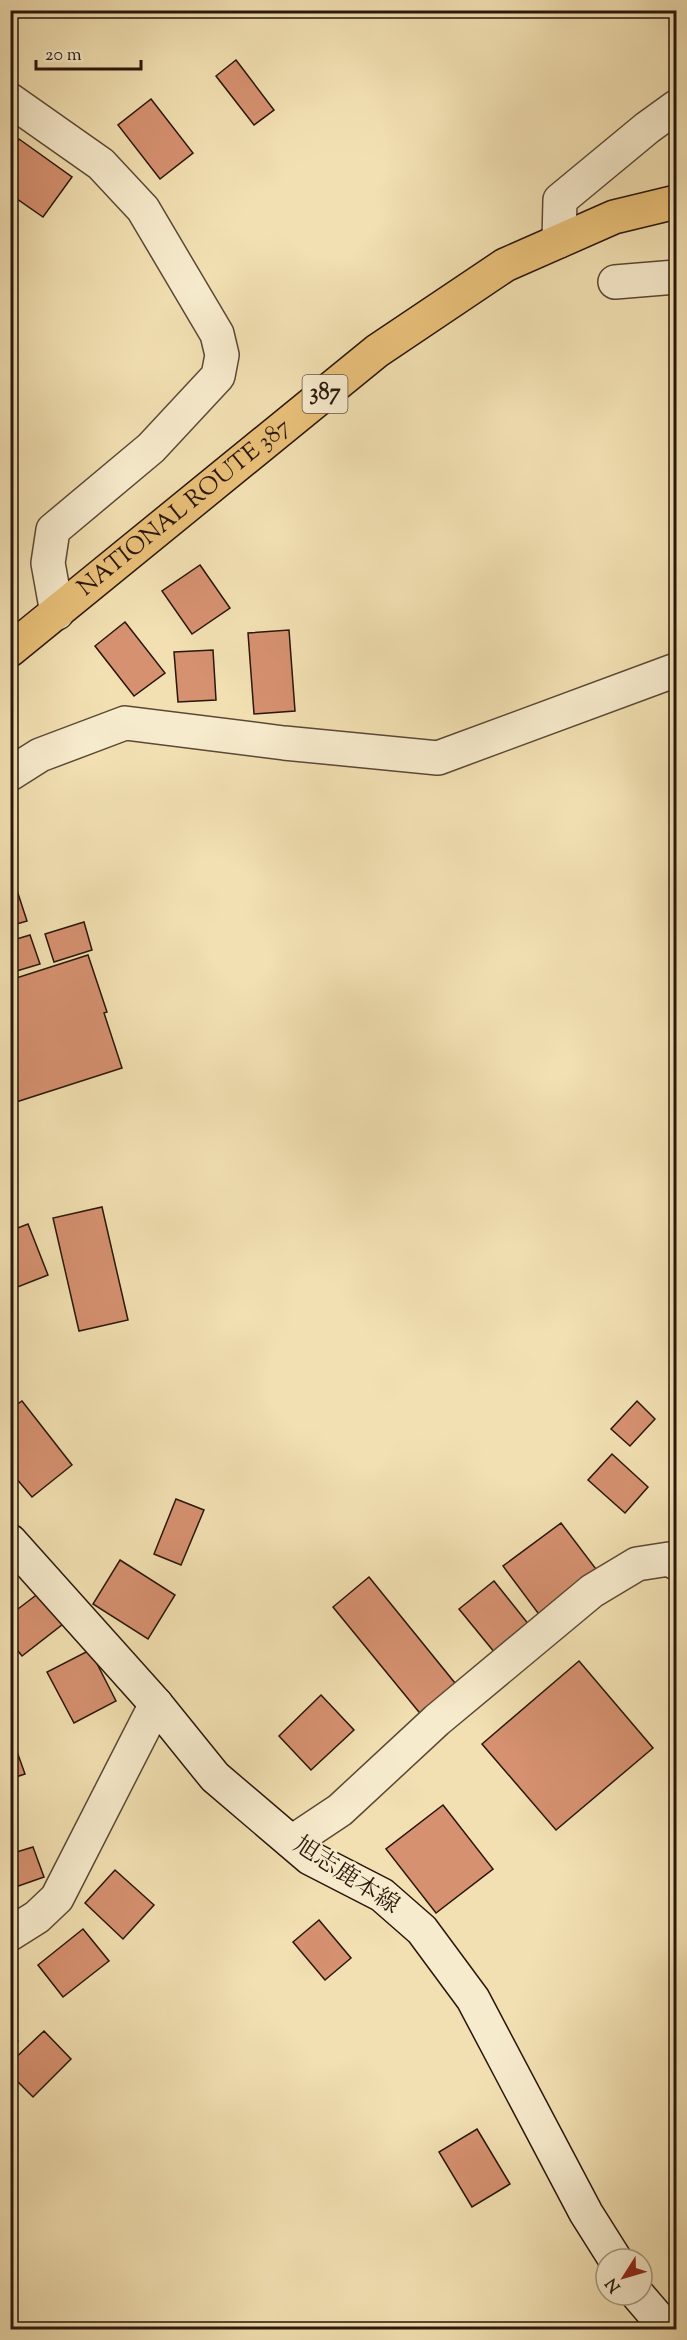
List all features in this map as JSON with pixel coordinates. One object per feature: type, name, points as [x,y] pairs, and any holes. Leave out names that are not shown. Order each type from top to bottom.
[{"type":"highway","name":"NATIONAL ROUTE 387","points":[[10,650],[377,351],[505,265],[614,217],[676,202]]},
{"type":"street","points":[[10,100],[101,164],[143,209],[217,334],[222,355],[218,376],[151,448],[98,495],[53,530],[48,563],[57,613]]},
{"type":"street","points":[[559,241],[560,200],[676,107]]},
{"type":"street","points":[[615,282],[676,277]]},
{"type":"street","points":[[10,774],[40,755],[125,723],[284,744],[438,758],[676,670]]},
{"type":"street","name":"旭志鹿本線","points":[[10,1541],[156,1704],[215,1777],[310,1858],[382,1895],[422,1929],[472,1999],[586,2213],[607,2247]]},
{"type":"street","points":[[292,1842],[340,1810],[436,1720],[592,1591],[637,1564],[669,1559],[676,1563]]},
{"type":"street","points":[[10,1934],[37,1917],[57,1898],[156,1704]]},
{"type":"street","points":[[648,2307],[668,2330]]},
{"type":"building","points":[[236,60],[274,110],[254,125],[216,76]]},
{"type":"building","points":[[151,99],[193,153],[160,179],[118,125]]},
{"type":"building","points":[[19,139],[72,177],[43,217],[10,194],[10,151]]},
{"type":"building","points":[[200,565],[230,608],[192,634],[162,591]]},
{"type":"building","points":[[125,622],[165,673],[134,696],[95,646]]},
{"type":"building","points":[[289,630],[295,711],[254,714],[248,633]]},
{"type":"building","points":[[213,650],[216,700],[178,702],[174,652]]},
{"type":"building","points":[[10,869],[27,921],[10,926]]},
{"type":"building","points":[[84,922],[92,950],[54,962],[45,934]]},
{"type":"building","points":[[30,935],[40,964],[10,973],[10,941]]},
{"type":"building","points":[[88,955],[122,1068],[13,1103],[10,1096],[10,980]]},
{"type":"building","points":[[102,1207],[128,1320],[79,1331],[53,1218]]},
{"type":"building","points":[[28,1224],[48,1275],[10,1290],[10,1231]]},
{"type":"building","points":[[22,1401],[72,1465],[32,1497],[10,1471],[10,1409]]},
{"type":"building","points":[[637,1401],[655,1419],[630,1446],[611,1429]]},
{"type":"building","points":[[612,1454],[648,1487],[625,1513],[588,1480]]},
{"type":"building","points":[[176,1499],[204,1510],[181,1565],[154,1554]]},
{"type":"building","points":[[561,1523],[599,1573],[541,1617],[503,1566]]},
{"type":"building","points":[[120,1560],[175,1595],[148,1639],[93,1604]]},
{"type":"building","points":[[369,1577],[459,1688],[423,1717],[333,1607]]},
{"type":"building","points":[[494,1581],[530,1626],[495,1653],[459,1609]]},
{"type":"building","points":[[39,1593],[63,1624],[22,1656],[10,1641],[10,1615]]},
{"type":"building","points":[[90,1650],[116,1701],[74,1723],[47,1672]]},
{"type":"building","points":[[579,1661],[653,1748],[556,1830],[482,1744]]},
{"type":"building","points":[[321,1695],[354,1730],[311,1770],[279,1736]]},
{"type":"building","points":[[10,1732],[25,1774],[10,1779]]},
{"type":"building","points":[[443,1805],[493,1869],[436,1913],[386,1849]]},
{"type":"building","points":[[33,1847],[44,1877],[10,1889],[10,1854]]},
{"type":"building","points":[[115,1870],[154,1905],[123,1939],[85,1903]]},
{"type":"building","points":[[319,1920],[351,1958],[325,1980],[293,1942]]},
{"type":"building","points":[[83,1929],[109,1961],[63,1997],[38,1965]]},
{"type":"building","points":[[44,2031],[71,2059],[33,2097],[10,2074],[10,2063]]},
{"type":"building","points":[[10,2033],[18,2041],[10,2049]]},
{"type":"building","points":[[477,2129],[510,2184],[472,2207],[439,2152]]}]
